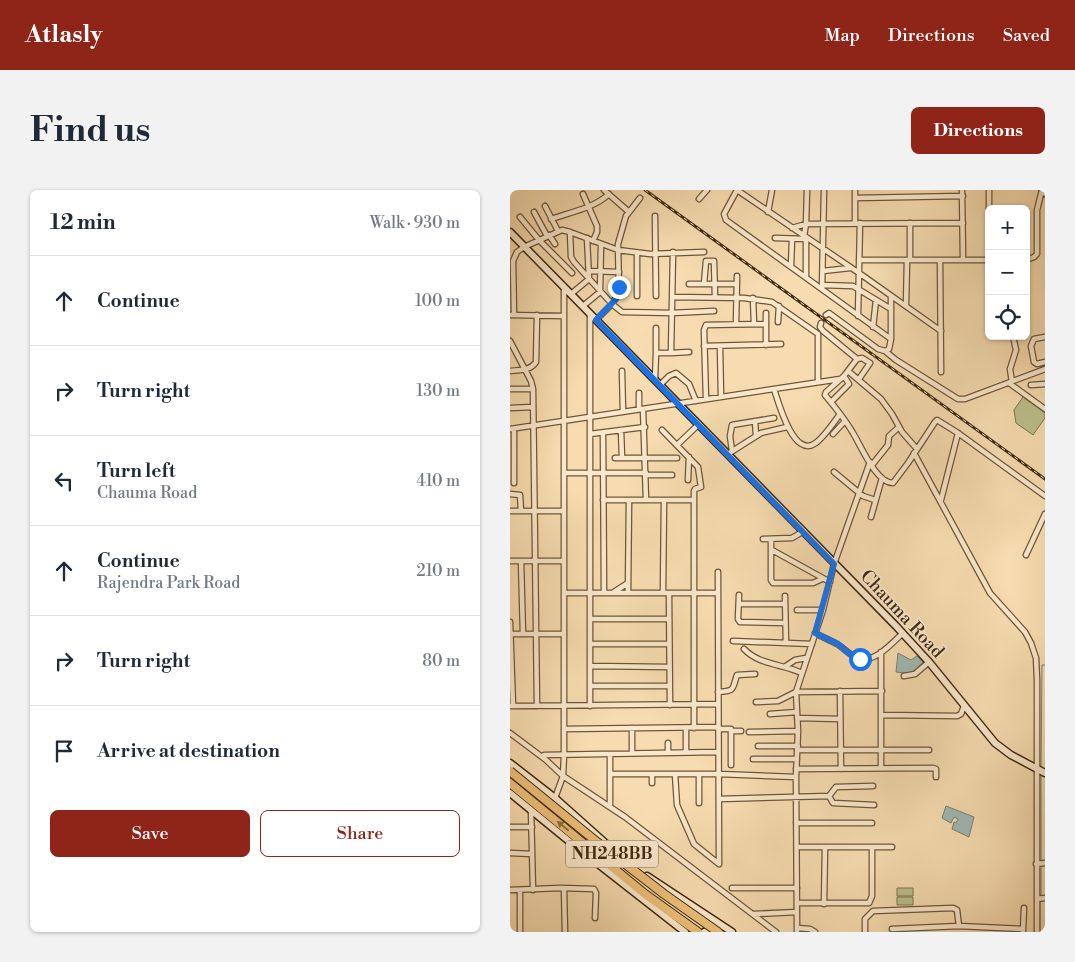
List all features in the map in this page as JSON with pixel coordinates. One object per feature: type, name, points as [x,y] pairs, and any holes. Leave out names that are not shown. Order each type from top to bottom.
[{"type":"highway","name":"NH248BB","points":[[510,771],[664,894],[721,929]]},
{"type":"highway","name":"NH248BB","points":[[510,782],[645,894],[698,932]]},
{"type":"street","points":[[604,190],[629,212]]},
{"type":"street","points":[[699,199],[707,190]]},
{"type":"street","points":[[891,339],[822,287],[726,220],[724,214],[737,190],[805,238],[860,273],[941,331]]},
{"type":"street","points":[[768,212],[772,190]]},
{"type":"street","points":[[806,277],[807,190]]},
{"type":"street","points":[[822,287],[824,190]]},
{"type":"street","points":[[855,190],[860,273],[858,316]]},
{"type":"street","points":[[937,190],[937,196]]},
{"type":"street","points":[[962,190],[963,260]]},
{"type":"street","points":[[989,190],[989,205]]},
{"type":"street","points":[[1042,190],[1045,193]]},
{"type":"street","points":[[1030,258],[1037,254],[1037,210],[1042,190]]},
{"type":"street","points":[[583,194],[597,226],[597,232],[593,241]]},
{"type":"street","points":[[551,219],[601,201],[608,194]]},
{"type":"street","points":[[856,198],[962,196]]},
{"type":"street","points":[[596,320],[612,304],[619,292],[618,250],[620,237],[629,212],[640,198]]},
{"type":"street","points":[[545,206],[558,231]]},
{"type":"street","points":[[534,212],[555,244]]},
{"type":"street","points":[[655,216],[656,296]]},
{"type":"street","points":[[520,217],[539,240],[572,273]]},
{"type":"street","points":[[792,228],[806,224],[963,222]]},
{"type":"street","points":[[906,306],[910,223]]},
{"type":"street","points":[[564,316],[512,315],[514,261],[517,252],[524,246],[558,231],[570,232],[618,250],[637,253],[704,252]]},
{"type":"street","name":"Chauma Road","points":[[510,232],[678,404],[730,453],[834,564],[903,633],[995,743],[1011,756],[1041,772]]},
{"type":"street","points":[[570,232],[572,260],[600,292],[622,312],[672,313],[714,311]]},
{"type":"street","points":[[587,238],[589,279]]},
{"type":"street","points":[[775,238],[805,238]]},
{"type":"street","points":[[791,266],[792,239]]},
{"type":"street","points":[[600,292],[601,244]]},
{"type":"street","points":[[671,353],[673,252]]},
{"type":"street","points":[[637,253],[637,296]]},
{"type":"street","points":[[704,284],[705,263],[708,260],[714,261],[715,297]]},
{"type":"street","points":[[859,260],[985,260]]},
{"type":"street","points":[[940,260],[941,372]]},
{"type":"street","points":[[823,271],[850,268]]},
{"type":"street","points":[[588,271],[619,272]]},
{"type":"street","points":[[736,324],[737,276]]},
{"type":"street","points":[[571,294],[589,279]]},
{"type":"street","points":[[689,284],[737,284]]},
{"type":"street","points":[[822,287],[852,286],[891,309]]},
{"type":"street","points":[[554,798],[563,776],[564,755],[564,287]]},
{"type":"street","points":[[583,306],[600,292]]},
{"type":"street","points":[[885,351],[889,349],[891,339],[891,296]]},
{"type":"street","points":[[673,297],[753,298],[772,302],[779,306],[818,334],[818,382]]},
{"type":"street","points":[[753,298],[754,324]]},
{"type":"street","points":[[873,327],[876,300]]},
{"type":"street","points":[[778,322],[779,306]]},
{"type":"street","points":[[826,315],[829,313],[878,350],[885,351],[958,399],[965,399],[1045,369]]},
{"type":"street","points":[[590,314],[590,706]]},
{"type":"street","points":[[766,314],[766,345]]},
{"type":"street","points":[[510,371],[525,370],[535,364],[537,360],[537,315]]},
{"type":"street","points":[[821,323],[820,327],[823,331],[857,359],[862,358],[870,363],[859,380]]},
{"type":"street","points":[[706,399],[704,330],[706,325],[766,324]]},
{"type":"street","points":[[655,379],[656,328]]},
{"type":"street","points":[[1045,337],[1034,338],[1031,346],[1034,362],[1037,364],[1045,362]]},
{"type":"street","points":[[1014,340],[1016,350],[1010,369],[1011,382],[1045,409]]},
{"type":"street","points":[[510,342],[531,381],[533,389],[537,706]]},
{"type":"street","points":[[704,346],[781,344]]},
{"type":"street","points":[[720,346],[721,397]]},
{"type":"street","points":[[656,353],[689,352]]},
{"type":"street","points":[[857,359],[825,393],[871,463],[887,482],[893,483],[936,421],[958,433],[1045,496]]},
{"type":"street","points":[[848,370],[881,399],[892,414],[898,427],[916,451],[990,593],[1025,632],[1032,643],[1036,658],[1041,772],[1036,864],[1037,932]]},
{"type":"street","points":[[622,371],[623,412]]},
{"type":"street","points":[[660,385],[669,376],[676,373],[689,384],[696,401]]},
{"type":"street","points":[[514,483],[512,429],[842,377]]},
{"type":"street","points":[[831,402],[849,384],[842,377]]},
{"type":"street","points":[[1032,385],[1045,384]]},
{"type":"street","points":[[510,389],[533,389]]},
{"type":"street","points":[[774,389],[788,427],[797,440],[805,446],[817,442],[840,414]]},
{"type":"street","points":[[639,393],[646,457],[646,500]]},
{"type":"street","points":[[510,408],[533,407]]},
{"type":"street","points":[[730,453],[732,425],[774,418]]},
{"type":"street","points":[[755,421],[756,436]]},
{"type":"street","points":[[833,434],[845,421]]},
{"type":"street","points":[[677,445],[699,424]]},
{"type":"street","points":[[590,434],[644,427]]},
{"type":"street","points":[[730,453],[764,432],[788,427]]},
{"type":"street","points":[[815,932],[797,930],[796,769],[798,731],[796,692],[823,610],[834,564],[858,493],[871,463],[888,445],[888,436],[898,427]]},
{"type":"street","points":[[621,430],[622,458]]},
{"type":"street","points":[[662,430],[698,467],[700,476],[701,487],[694,490],[694,728]]},
{"type":"street","points":[[603,432],[604,593]]},
{"type":"street","points":[[941,500],[958,433]]},
{"type":"street","points":[[615,458],[688,456]]},
{"type":"street","points":[[688,456],[688,480]]},
{"type":"street","points":[[834,472],[865,498],[875,500]]},
{"type":"street","points":[[564,473],[672,475]]},
{"type":"street","points":[[871,517],[882,478]]},
{"type":"street","points":[[510,494],[520,495],[521,511]]},
{"type":"street","points":[[603,500],[694,500]]},
{"type":"street","points":[[628,500],[628,593]]},
{"type":"street","points":[[663,593],[664,500]]},
{"type":"street","points":[[510,511],[564,511]]},
{"type":"street","points":[[1026,555],[1045,514]]},
{"type":"street","points":[[763,539],[792,538],[804,531]]},
{"type":"street","points":[[772,538],[771,580],[773,583],[813,583],[822,578]]},
{"type":"street","points":[[772,550],[830,582]]},
{"type":"street","points":[[510,561],[564,561]]},
{"type":"street","points":[[522,561],[523,634]]},
{"type":"street","points":[[675,774],[677,805],[691,838],[694,844],[719,864],[718,572]]},
{"type":"street","points":[[613,593],[628,583]]},
{"type":"street","points":[[564,593],[718,593]]},
{"type":"street","points":[[669,593],[670,705]]},
{"type":"street","points":[[739,595],[738,619],[740,622],[786,623]]},
{"type":"street","points":[[785,596],[786,643]]},
{"type":"street","points":[[738,604],[784,604]]},
{"type":"street","points":[[797,610],[823,610]]},
{"type":"street","points":[[590,619],[669,619]]},
{"type":"street","points":[[510,622],[511,706],[718,704]]},
{"type":"street","points":[[815,633],[838,644],[852,656],[860,659],[868,658],[881,652],[903,633]]},
{"type":"street","points":[[510,634],[564,634]]},
{"type":"street","points":[[733,641],[812,644]]},
{"type":"street","points":[[590,644],[669,644]]},
{"type":"street","points":[[744,649],[760,660],[786,666],[802,673]]},
{"type":"street","points":[[881,652],[881,768]]},
{"type":"street","points":[[786,666],[795,660],[806,658]]},
{"type":"street","points":[[904,676],[915,674],[928,662]]},
{"type":"street","points":[[590,666],[669,667]]},
{"type":"street","points":[[718,692],[729,692],[732,690],[737,675],[755,674]]},
{"type":"street","points":[[590,686],[670,686]]},
{"type":"street","points":[[756,702],[778,701],[796,692],[882,692]]},
{"type":"street","points":[[840,692],[841,769]]},
{"type":"street","points":[[882,715],[959,716],[964,706]]},
{"type":"street","points":[[770,714],[797,712]]},
{"type":"street","points":[[797,718],[840,719]]},
{"type":"street","points":[[632,728],[632,753]]},
{"type":"street","points":[[686,728],[686,752]]},
{"type":"street","points":[[564,729],[718,728],[741,731]]},
{"type":"street","points":[[731,731],[731,765]]},
{"type":"street","points":[[748,732],[798,731]]},
{"type":"street","points":[[510,733],[546,760],[563,776],[625,817],[776,932]]},
{"type":"street","points":[[668,743],[668,753]]},
{"type":"street","points":[[758,746],[841,750],[929,750]]},
{"type":"street","points":[[544,755],[718,752]]},
{"type":"street","points":[[610,754],[610,807]]},
{"type":"street","points":[[753,759],[797,759]]},
{"type":"street","points":[[510,763],[627,861],[721,929],[732,932]]},
{"type":"street","points":[[796,769],[933,768],[936,770],[936,777]]},
{"type":"street","points":[[610,774],[719,774],[796,777]]},
{"type":"street","points":[[652,774],[652,783]]},
{"type":"street","points":[[699,774],[699,803]]},
{"type":"street","points":[[829,796],[836,787],[873,786]]},
{"type":"street","points":[[510,793],[685,932]]},
{"type":"street","points":[[719,799],[829,796]]},
{"type":"street","points":[[829,796],[833,803],[874,805]]},
{"type":"street","points":[[531,810],[532,890]]},
{"type":"street","points":[[796,823],[872,822]]},
{"type":"street","points":[[510,827],[532,827]]},
{"type":"street","points":[[797,847],[892,846]]},
{"type":"street","points":[[824,904],[825,847]]},
{"type":"street","points":[[798,903],[869,903],[872,896],[872,847]]},
{"type":"street","points":[[510,853],[532,854]]},
{"type":"street","points":[[1036,864],[1045,863]]},
{"type":"street","points":[[732,888],[797,888]]},
{"type":"street","points":[[564,889],[565,932]]},
{"type":"street","points":[[510,890],[594,889],[596,890],[595,918]]},
{"type":"street","points":[[520,890],[520,932]]},
{"type":"street","points":[[1037,898],[1045,898]]},
{"type":"street","points":[[865,932],[865,919],[873,911],[953,908],[958,913],[959,926]]},
{"type":"street","points":[[892,929],[959,926],[1023,931],[1024,908]]},
{"type":"street","points":[[753,914],[797,912]]},
{"type":"street","points":[[1037,924],[1045,924]]},
{"type":"street","points":[[704,932],[721,929]]},
{"type":"green space","points":[[1023,397],[1045,413],[1045,418],[1033,435],[1016,423],[1014,410]]},
{"type":"green space","points":[[897,888],[913,888],[913,896],[897,896]]},
{"type":"green space","points":[[897,897],[913,897],[913,905],[897,905]]},
{"type":"water","points":[[898,653],[911,660],[917,656],[923,662],[912,674],[896,672]]},
{"type":"water","points":[[946,806],[974,817],[969,837],[952,829],[954,822],[956,823],[958,819],[954,817],[951,823],[942,818]]},
{"type":"waterway","points":[[1041,769],[1042,665],[1045,665]]},
{"type":"waterway","points":[[1041,775],[1041,861]]},
{"type":"waterway","points":[[1041,866],[1041,896]]},
{"type":"waterway","points":[[1040,901],[1040,932]]},
{"type":"railway","points":[[645,190],[1045,479]]},
{"type":"route","points":[[619,287],[616,299],[596,320],[804,531],[834,564],[823,610],[815,633],[838,644],[852,656],[860,659]]}]
